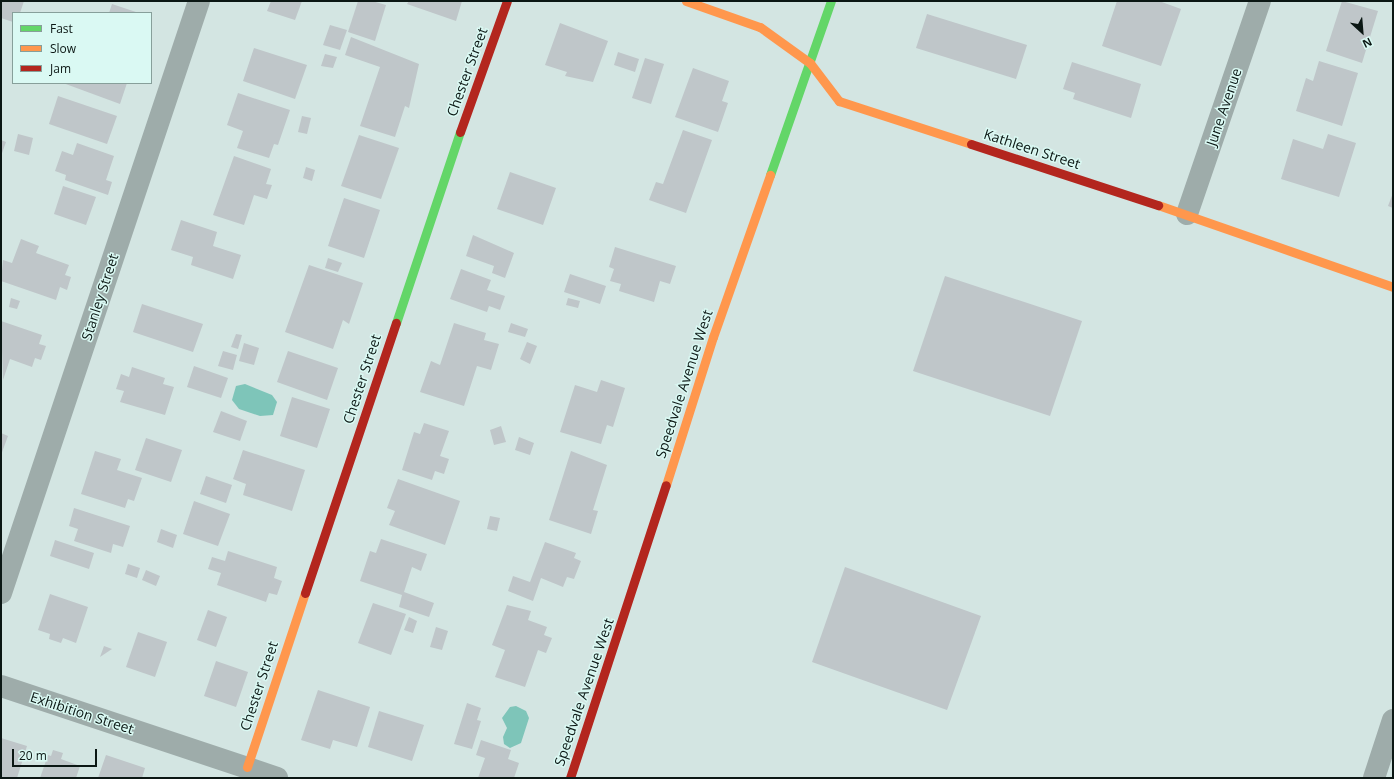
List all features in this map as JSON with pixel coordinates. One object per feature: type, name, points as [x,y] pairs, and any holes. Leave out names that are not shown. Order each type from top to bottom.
[{"type":"street","name":"Stanley Street","points":[[1,593],[199,1]]},
{"type":"street","name":"Chester Street","points":[[247,767],[451,160],[507,1]]},
{"type":"street","name":"Kathleen Street","points":[[686,1],[760,27],[810,63],[839,101],[1187,214],[1393,287]]},
{"type":"street","name":"Speedvale Avenue West","points":[[570,778],[622,624],[714,337],[831,1]]},
{"type":"street","name":"June Avenue","points":[[1187,214],[1260,1]]},
{"type":"street","name":"Exhibition Street","points":[[1,686],[277,778]]},
{"type":"street","points":[[1374,778],[1392,728]]},
{"type":"shaded area","points":[[245,384],[272,395],[277,402],[273,415],[260,416],[239,409],[232,400],[236,386]]},
{"type":"shaded area","points":[[516,706],[526,711],[529,718],[521,743],[510,748],[504,744],[503,737],[507,728],[502,718],[510,707]]},
{"type":"building","points":[[1,1],[24,1],[20,12],[12,12],[12,22],[1,18]]},
{"type":"building","points":[[271,1],[302,1],[295,20],[267,11]]},
{"type":"building","points":[[358,1],[372,1],[386,5],[375,41],[348,32]]},
{"type":"building","points":[[409,1],[462,1],[456,21],[407,4]]},
{"type":"building","points":[[1117,1],[1159,1],[1181,9],[1161,66],[1102,46]]},
{"type":"building","points":[[1342,1],[1378,11],[1362,63],[1326,51]]},
{"type":"building","points":[[112,4],[136,12],[109,12]]},
{"type":"building","points":[[927,14],[1027,45],[1016,79],[916,48]]},
{"type":"building","points":[[560,23],[608,41],[593,82],[565,76],[567,72],[545,65]]},
{"type":"building","points":[[330,25],[347,30],[340,50],[323,45]]},
{"type":"building","points":[[351,37],[419,64],[409,108],[405,106],[395,137],[360,126],[380,67],[345,55]]},
{"type":"building","points":[[254,48],[307,65],[295,99],[243,81]]},
{"type":"building","points":[[618,52],[639,59],[635,72],[614,65]]},
{"type":"building","points":[[325,54],[337,57],[333,68],[321,66]]},
{"type":"building","points":[[645,58],[664,64],[651,104],[632,98]]},
{"type":"building","points":[[1319,61],[1358,73],[1342,126],[1296,111],[1306,78],[1313,81]]},
{"type":"building","points":[[1072,62],[1141,84],[1131,118],[1073,99],[1075,93],[1063,89]]},
{"type":"building","points":[[693,68],[729,81],[722,101],[728,103],[718,132],[675,117]]},
{"type":"building","points":[[66,84],[127,84],[120,104]]},
{"type":"building","points":[[238,93],[290,110],[278,145],[274,144],[269,158],[237,148],[243,131],[227,125]]},
{"type":"building","points":[[58,96],[117,116],[107,144],[49,124]]},
{"type":"building","points":[[302,116],[311,118],[307,134],[298,132]]},
{"type":"building","points":[[683,130],[712,140],[686,213],[649,200],[656,182],[663,184]]},
{"type":"building","points":[[18,134],[33,138],[29,155],[14,151]]},
{"type":"building","points":[[1328,134],[1356,143],[1339,197],[1281,179],[1293,139],[1323,149]]},
{"type":"building","points":[[359,135],[399,148],[381,199],[341,186]]},
{"type":"building","points":[[1,140],[6,142],[1,156]]},
{"type":"building","points":[[77,143],[114,156],[106,180],[112,182],[108,195],[65,180],[66,175],[55,171],[62,151],[73,155]]},
{"type":"building","points":[[234,156],[271,169],[266,184],[272,185],[267,199],[254,195],[244,225],[213,215]]},
{"type":"building","points":[[306,167],[315,170],[312,181],[303,178]]},
{"type":"building","points":[[510,172],[556,188],[543,225],[497,209]]},
{"type":"building","points":[[63,186],[96,197],[86,225],[54,214]]},
{"type":"building","points":[[1393,193],[1393,208],[1388,206]]},
{"type":"building","points":[[344,198],[380,210],[364,258],[328,246]]},
{"type":"building","points":[[181,220],[217,232],[213,246],[241,255],[233,279],[191,265],[193,257],[171,250]]},
{"type":"building","points":[[473,235],[514,253],[505,278],[492,273],[494,266],[466,256]]},
{"type":"building","points":[[21,239],[39,246],[36,253],[69,265],[65,275],[71,277],[67,290],[60,287],[56,300],[1,281],[3,260],[12,263]]},
{"type":"building","points":[[615,247],[676,266],[670,284],[660,281],[654,302],[619,291],[621,284],[610,281],[614,269],[609,267]]},
{"type":"building","points":[[328,258],[342,263],[338,272],[325,268]]},
{"type":"building","points":[[309,265],[363,283],[349,324],[343,320],[333,349],[285,332]]},
{"type":"building","points":[[461,269],[491,280],[487,290],[505,296],[500,310],[489,306],[487,312],[450,299]]},
{"type":"building","points":[[570,274],[606,286],[600,304],[564,292]]},
{"type":"building","points":[[945,276],[1082,321],[1050,416],[913,371]]},
{"type":"building","points":[[11,298],[20,301],[17,309],[9,307]]},
{"type":"building","points":[[568,298],[580,301],[578,308],[566,305]]},
{"type":"building","points":[[142,304],[203,324],[193,352],[133,332]]},
{"type":"building","points":[[1,321],[42,335],[39,344],[46,346],[41,360],[35,358],[32,367],[10,359],[3,380]]},
{"type":"building","points":[[454,323],[486,333],[484,340],[499,344],[491,370],[477,366],[464,406],[420,392],[431,361],[440,365]]},
{"type":"building","points":[[511,323],[528,329],[525,337],[508,332]]},
{"type":"building","points":[[236,334],[242,335],[238,349],[231,347]]},
{"type":"building","points":[[527,342],[537,346],[530,364],[520,359]]},
{"type":"building","points":[[244,343],[259,348],[254,365],[239,361]]},
{"type":"building","points":[[223,351],[237,355],[233,370],[218,366]]},
{"type":"building","points":[[288,351],[338,368],[327,400],[277,382]]},
{"type":"building","points":[[194,366],[228,378],[221,398],[187,387]]},
{"type":"building","points":[[132,367],[165,378],[163,384],[174,387],[165,415],[120,402],[124,391],[116,389],[121,374],[129,377]]},
{"type":"building","points":[[601,380],[625,388],[613,427],[607,425],[601,444],[560,432],[575,385],[597,392]]},
{"type":"building","points":[[292,397],[330,409],[317,448],[280,436]]},
{"type":"building","points":[[221,411],[247,421],[240,441],[213,432]]},
{"type":"building","points":[[424,423],[449,431],[440,456],[449,459],[444,474],[435,471],[432,480],[402,470],[414,432],[420,434]]},
{"type":"building","points":[[501,426],[506,442],[494,445],[490,430]]},
{"type":"building","points":[[1,433],[8,436],[1,455]]},
{"type":"building","points":[[519,437],[534,443],[530,455],[515,450]]},
{"type":"building","points":[[146,438],[182,450],[171,482],[135,470]]},
{"type":"building","points":[[243,450],[305,470],[292,511],[243,495],[246,484],[233,479]]},
{"type":"building","points":[[95,451],[121,459],[117,470],[142,478],[134,501],[128,499],[125,508],[81,494]]},
{"type":"building","points":[[571,451],[607,465],[593,510],[598,511],[591,534],[549,520]]},
{"type":"building","points":[[206,476],[232,485],[226,503],[200,494]]},
{"type":"building","points":[[398,479],[460,501],[445,545],[389,525],[395,511],[387,508]]},
{"type":"building","points":[[194,501],[230,514],[218,546],[183,534]]},
{"type":"building","points":[[74,508],[130,526],[123,547],[113,544],[111,553],[74,541],[78,529],[69,526]]},
{"type":"building","points":[[490,516],[500,518],[497,531],[487,529]]},
{"type":"building","points":[[161,529],[177,535],[173,548],[157,542]]},
{"type":"building","points":[[381,539],[427,554],[421,571],[412,567],[404,592],[434,603],[429,617],[399,607],[402,595],[360,581],[370,551],[376,553]]},
{"type":"building","points":[[55,540],[94,553],[89,569],[50,556]]},
{"type":"building","points":[[545,542],[576,553],[574,558],[581,561],[574,579],[567,577],[563,587],[541,578],[533,601],[508,591],[513,576],[530,582]]},
{"type":"building","points":[[228,551],[277,567],[274,578],[282,581],[277,595],[269,593],[266,602],[217,585],[221,573],[208,569],[212,557],[225,561]]},
{"type":"building","points":[[128,564],[140,568],[137,578],[125,574]]},
{"type":"building","points":[[845,567],[981,616],[947,710],[812,662]]},
{"type":"building","points":[[146,570],[160,576],[156,586],[142,580]]},
{"type":"building","points":[[50,594],[88,607],[76,643],[63,638],[61,643],[49,639],[50,634],[38,630]]},
{"type":"building","points":[[373,603],[406,614],[391,655],[358,643]]},
{"type":"building","points":[[507,605],[531,611],[528,620],[547,627],[544,635],[552,638],[546,653],[538,650],[525,687],[495,677],[505,650],[492,645]]},
{"type":"building","points":[[208,610],[227,617],[216,647],[197,640]]},
{"type":"building","points":[[409,617],[417,621],[413,633],[404,630]]},
{"type":"building","points":[[436,627],[448,631],[442,650],[430,647]]},
{"type":"building","points":[[138,632],[167,642],[155,677],[126,667]]},
{"type":"building","points":[[104,646],[112,649],[100,657]]},
{"type":"building","points":[[216,661],[248,672],[236,707],[204,696]]},
{"type":"building","points":[[318,690],[370,707],[357,747],[333,740],[330,749],[301,740]]},
{"type":"building","points":[[467,703],[481,708],[477,720],[481,721],[472,749],[454,744]]},
{"type":"building","points":[[379,711],[424,725],[412,761],[368,747]]},
{"type":"building","points":[[1,738],[27,746],[17,778],[1,778]]},
{"type":"building","points":[[481,740],[511,750],[508,759],[519,763],[514,778],[478,778],[485,758],[476,755]]},
{"type":"building","points":[[53,750],[63,753],[61,759],[80,766],[76,778],[40,778],[48,755],[51,756]]},
{"type":"building","points":[[106,755],[145,768],[142,778],[98,778]]},
{"type":"traffic: fast","points":[[770,175],[831,1]]},
{"type":"traffic: fast","points":[[396,323],[460,132]]},
{"type":"traffic: slow","points":[[686,1],[760,27],[810,63],[839,101],[971,144]]},
{"type":"traffic: slow","points":[[666,485],[713,337],[770,175]]},
{"type":"traffic: slow","points":[[1158,205],[1393,287]]},
{"type":"traffic: slow","points":[[247,767],[305,593]]},
{"type":"traffic: jam","points":[[460,132],[507,1]]},
{"type":"traffic: jam","points":[[971,144],[1158,205]]},
{"type":"traffic: jam","points":[[305,593],[396,323]]},
{"type":"traffic: jam","points":[[570,778],[666,485]]}]
